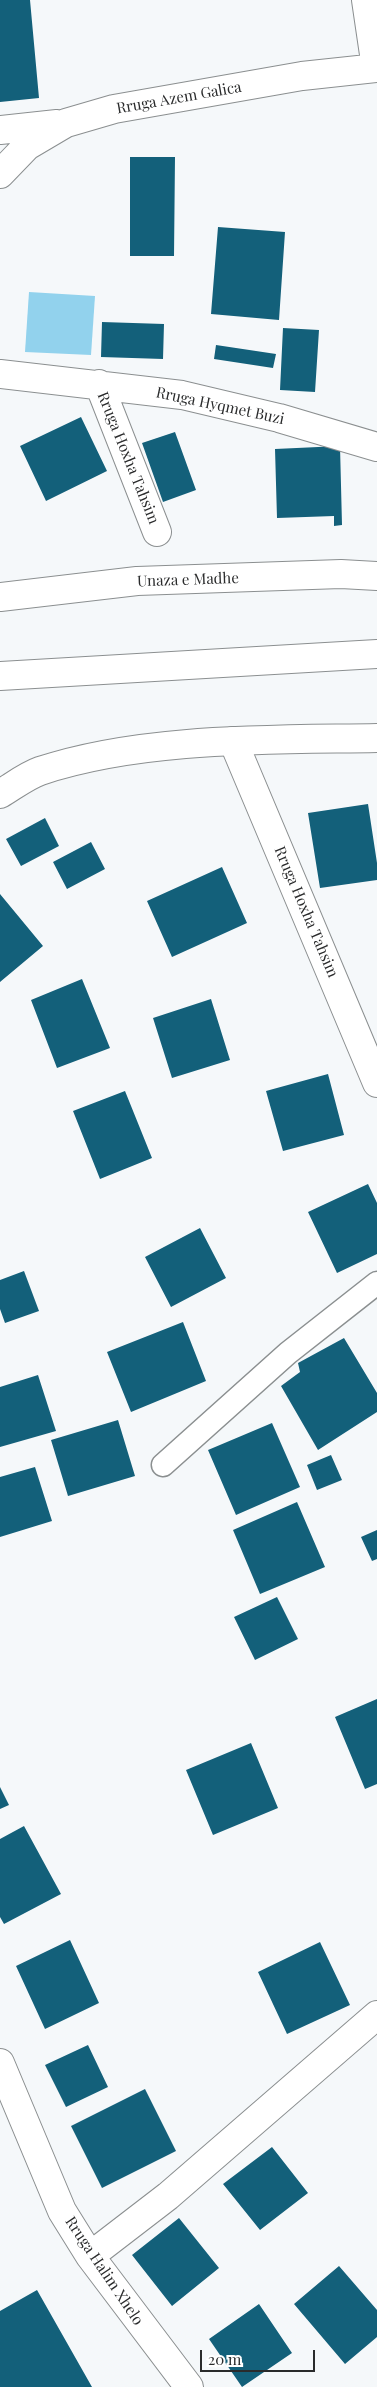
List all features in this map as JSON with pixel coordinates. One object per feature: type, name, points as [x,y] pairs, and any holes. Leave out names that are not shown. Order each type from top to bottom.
[{"type":"main road","points":[[366,0],[376,68]]},
{"type":"main road","name":"Rruga Azem Galica","points":[[0,174],[27,146],[66,123],[114,109],[302,76],[376,68]]},
{"type":"main road","points":[[0,130],[66,123]]},
{"type":"main road","name":"Rruga Hyqmet Buzi","points":[[0,374],[182,395],[279,418],[377,447]]},
{"type":"main road","name":"Rruga Hoxha Tahsim","points":[[98,384],[157,532]]},
{"type":"main road","name":"Unaza e Madhe","points":[[0,597],[137,581],[342,574],[377,576]]},
{"type":"main road","points":[[0,676],[377,654]]},
{"type":"main road","points":[[0,794],[38,772],[97,757],[172,746],[233,741],[377,738]]},
{"type":"main road","name":"Rruga Hoxha Tahsim","points":[[233,741],[377,1083]]},
{"type":"main road","points":[[90,2256],[168,2196],[377,2015]]},
{"type":"main road","name":"Rruga Halim Xhelo","points":[[0,2063],[62,2211],[90,2256],[189,2387]]},
{"type":"lane","points":[[163,1466],[288,1353],[377,1283]]},
{"type":"shaded area","points":[[29,292],[95,296],[91,355],[25,352]]},
{"type":"building","points":[[0,0],[30,0],[39,98],[0,102]]},
{"type":"building","points":[[130,157],[175,157],[174,256],[130,256]]},
{"type":"building","points":[[218,227],[285,232],[279,320],[211,314]]},
{"type":"building","points":[[102,322],[164,324],[163,359],[101,357]]},
{"type":"building","points":[[283,328],[319,330],[315,392],[280,390]]},
{"type":"building","points":[[216,345],[276,354],[273,368],[214,359]]},
{"type":"building","points":[[81,417],[107,471],[46,501],[20,446]]},
{"type":"building","points":[[175,432],[196,490],[163,502],[142,443]]},
{"type":"building","points":[[340,446],[342,525],[334,526],[334,516],[277,518],[275,449]]},
{"type":"building","points":[[368,804],[377,863],[377,880],[320,888],[308,813]]},
{"type":"building","points":[[45,818],[59,846],[21,866],[6,839]]},
{"type":"building","points":[[91,842],[105,869],[67,889],[53,862]]},
{"type":"building","points":[[222,867],[247,923],[172,957],[147,901]]},
{"type":"building","points":[[0,894],[43,946],[0,982]]},
{"type":"building","points":[[82,979],[110,1048],[57,1068],[31,1000]]},
{"type":"building","points":[[211,999],[230,1060],[172,1078],[153,1018]]},
{"type":"building","points":[[328,1074],[344,1135],[283,1151],[266,1091]]},
{"type":"building","points":[[125,1091],[152,1158],[100,1179],[73,1111]]},
{"type":"building","points":[[368,1184],[377,1203],[377,1254],[337,1273],[308,1212]]},
{"type":"building","points":[[200,1228],[226,1278],[171,1307],[145,1257]]},
{"type":"building","points":[[24,1271],[39,1311],[5,1323],[0,1309],[0,1280]]},
{"type":"building","points":[[183,1322],[206,1381],[131,1412],[107,1352]]},
{"type":"building","points":[[344,1338],[377,1393],[377,1412],[318,1450],[281,1386],[300,1372],[298,1363]]},
{"type":"building","points":[[38,1375],[56,1431],[0,1447],[0,1387]]},
{"type":"building","points":[[118,1420],[135,1476],[68,1496],[51,1440]]},
{"type":"building","points":[[272,1423],[300,1487],[236,1515],[208,1450]]},
{"type":"building","points":[[331,1455],[342,1480],[317,1490],[307,1465]]},
{"type":"building","points":[[35,1467],[52,1521],[0,1537],[0,1477]]},
{"type":"building","points":[[297,1502],[325,1567],[260,1594],[233,1530]]},
{"type":"building","points":[[377,1530],[377,1559],[372,1561],[361,1537]]},
{"type":"building","points":[[277,1597],[298,1639],[255,1660],[234,1617]]},
{"type":"building","points":[[377,1699],[377,1784],[365,1789],[335,1717]]},
{"type":"building","points":[[251,1743],[278,1808],[213,1835],[186,1770]]},
{"type":"building","points":[[0,1787],[9,1805],[0,1809]]},
{"type":"building","points":[[24,1826],[61,1894],[4,1924],[0,1917],[0,1839]]},
{"type":"building","points":[[70,1940],[99,2003],[45,2029],[16,1966]]},
{"type":"building","points":[[320,1942],[350,2005],[287,2034],[258,1972]]},
{"type":"building","points":[[88,2045],[108,2087],[66,2107],[45,2065]]},
{"type":"building","points":[[145,2089],[176,2151],[102,2188],[71,2126]]},
{"type":"building","points":[[272,2147],[308,2193],[260,2230],[223,2184]]},
{"type":"building","points":[[179,2218],[219,2268],[172,2306],[132,2255]]},
{"type":"building","points":[[339,2266],[377,2310],[377,2337],[345,2364],[294,2304]]},
{"type":"building","points":[[37,2290],[92,2387],[0,2387],[0,2311]]},
{"type":"building","points":[[259,2304],[292,2353],[242,2387],[209,2339]]}]
